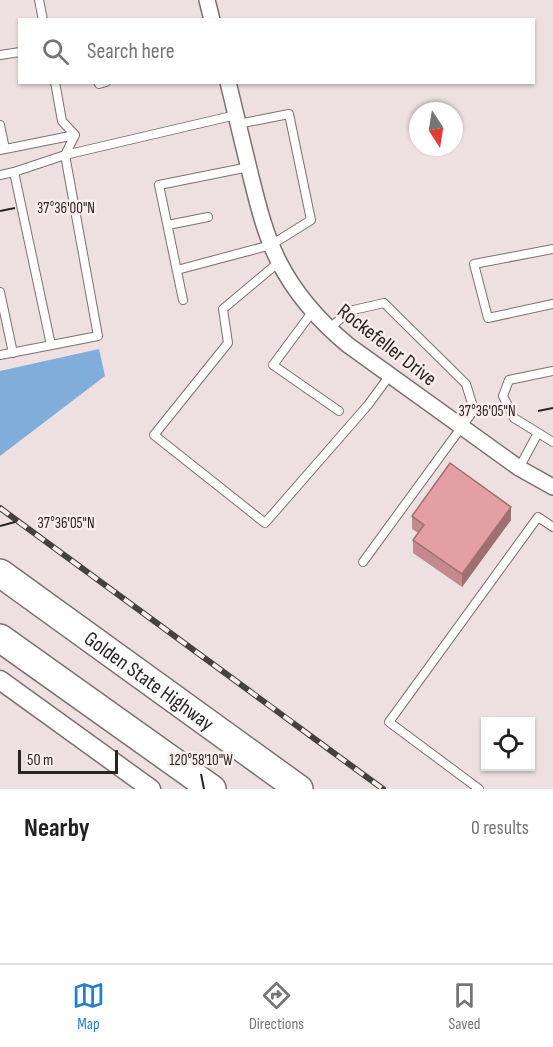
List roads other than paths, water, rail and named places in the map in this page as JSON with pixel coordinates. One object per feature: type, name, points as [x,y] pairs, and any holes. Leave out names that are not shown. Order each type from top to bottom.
[{"type":"highway","name":"Golden State Highway","points":[[0,573],[299,789]]},
{"type":"highway","points":[[0,638],[212,789]]},
{"type":"street","points":[[207,0],[212,18]]},
{"type":"street","name":"Rockefeller Drive","points":[[228,84],[271,245],[288,279],[313,311],[329,329],[390,375],[519,468],[553,487]]},
{"type":"street","points":[[0,680],[146,788]]},
{"type":"lane","points":[[39,0],[43,18]]},
{"type":"lane","points":[[0,55],[18,52]]},
{"type":"lane","points":[[55,84],[63,121],[75,135]]},
{"type":"lane","points":[[0,175],[65,155],[237,120],[289,114],[311,220],[271,245],[177,270]]},
{"type":"lane","points":[[0,125],[2,149],[75,135]]},
{"type":"lane","points":[[0,355],[98,336],[65,155],[75,135]]},
{"type":"lane","points":[[183,300],[159,185],[249,167]]},
{"type":"lane","points":[[14,172],[51,345]]},
{"type":"lane","points":[[168,225],[208,217]]},
{"type":"lane","points":[[553,249],[474,264],[488,318],[553,304]]},
{"type":"lane","points":[[279,262],[223,309],[228,343],[154,435],[265,523],[368,405],[390,375]]},
{"type":"lane","points":[[0,292],[13,353]]},
{"type":"lane","points":[[329,329],[349,311],[384,303],[466,384],[474,410],[460,426],[363,561]]},
{"type":"lane","points":[[313,311],[273,365],[339,411]]},
{"type":"lane","points":[[553,371],[509,380],[503,396],[514,418],[553,442]]},
{"type":"lane","points":[[519,468],[538,433]]},
{"type":"lane","points":[[479,789],[388,722],[538,517],[553,527]]},
{"type":"water","points":[[99,349],[105,376],[0,456],[0,371]]},
{"type":"railway","points":[[0,508],[383,789]]}]
